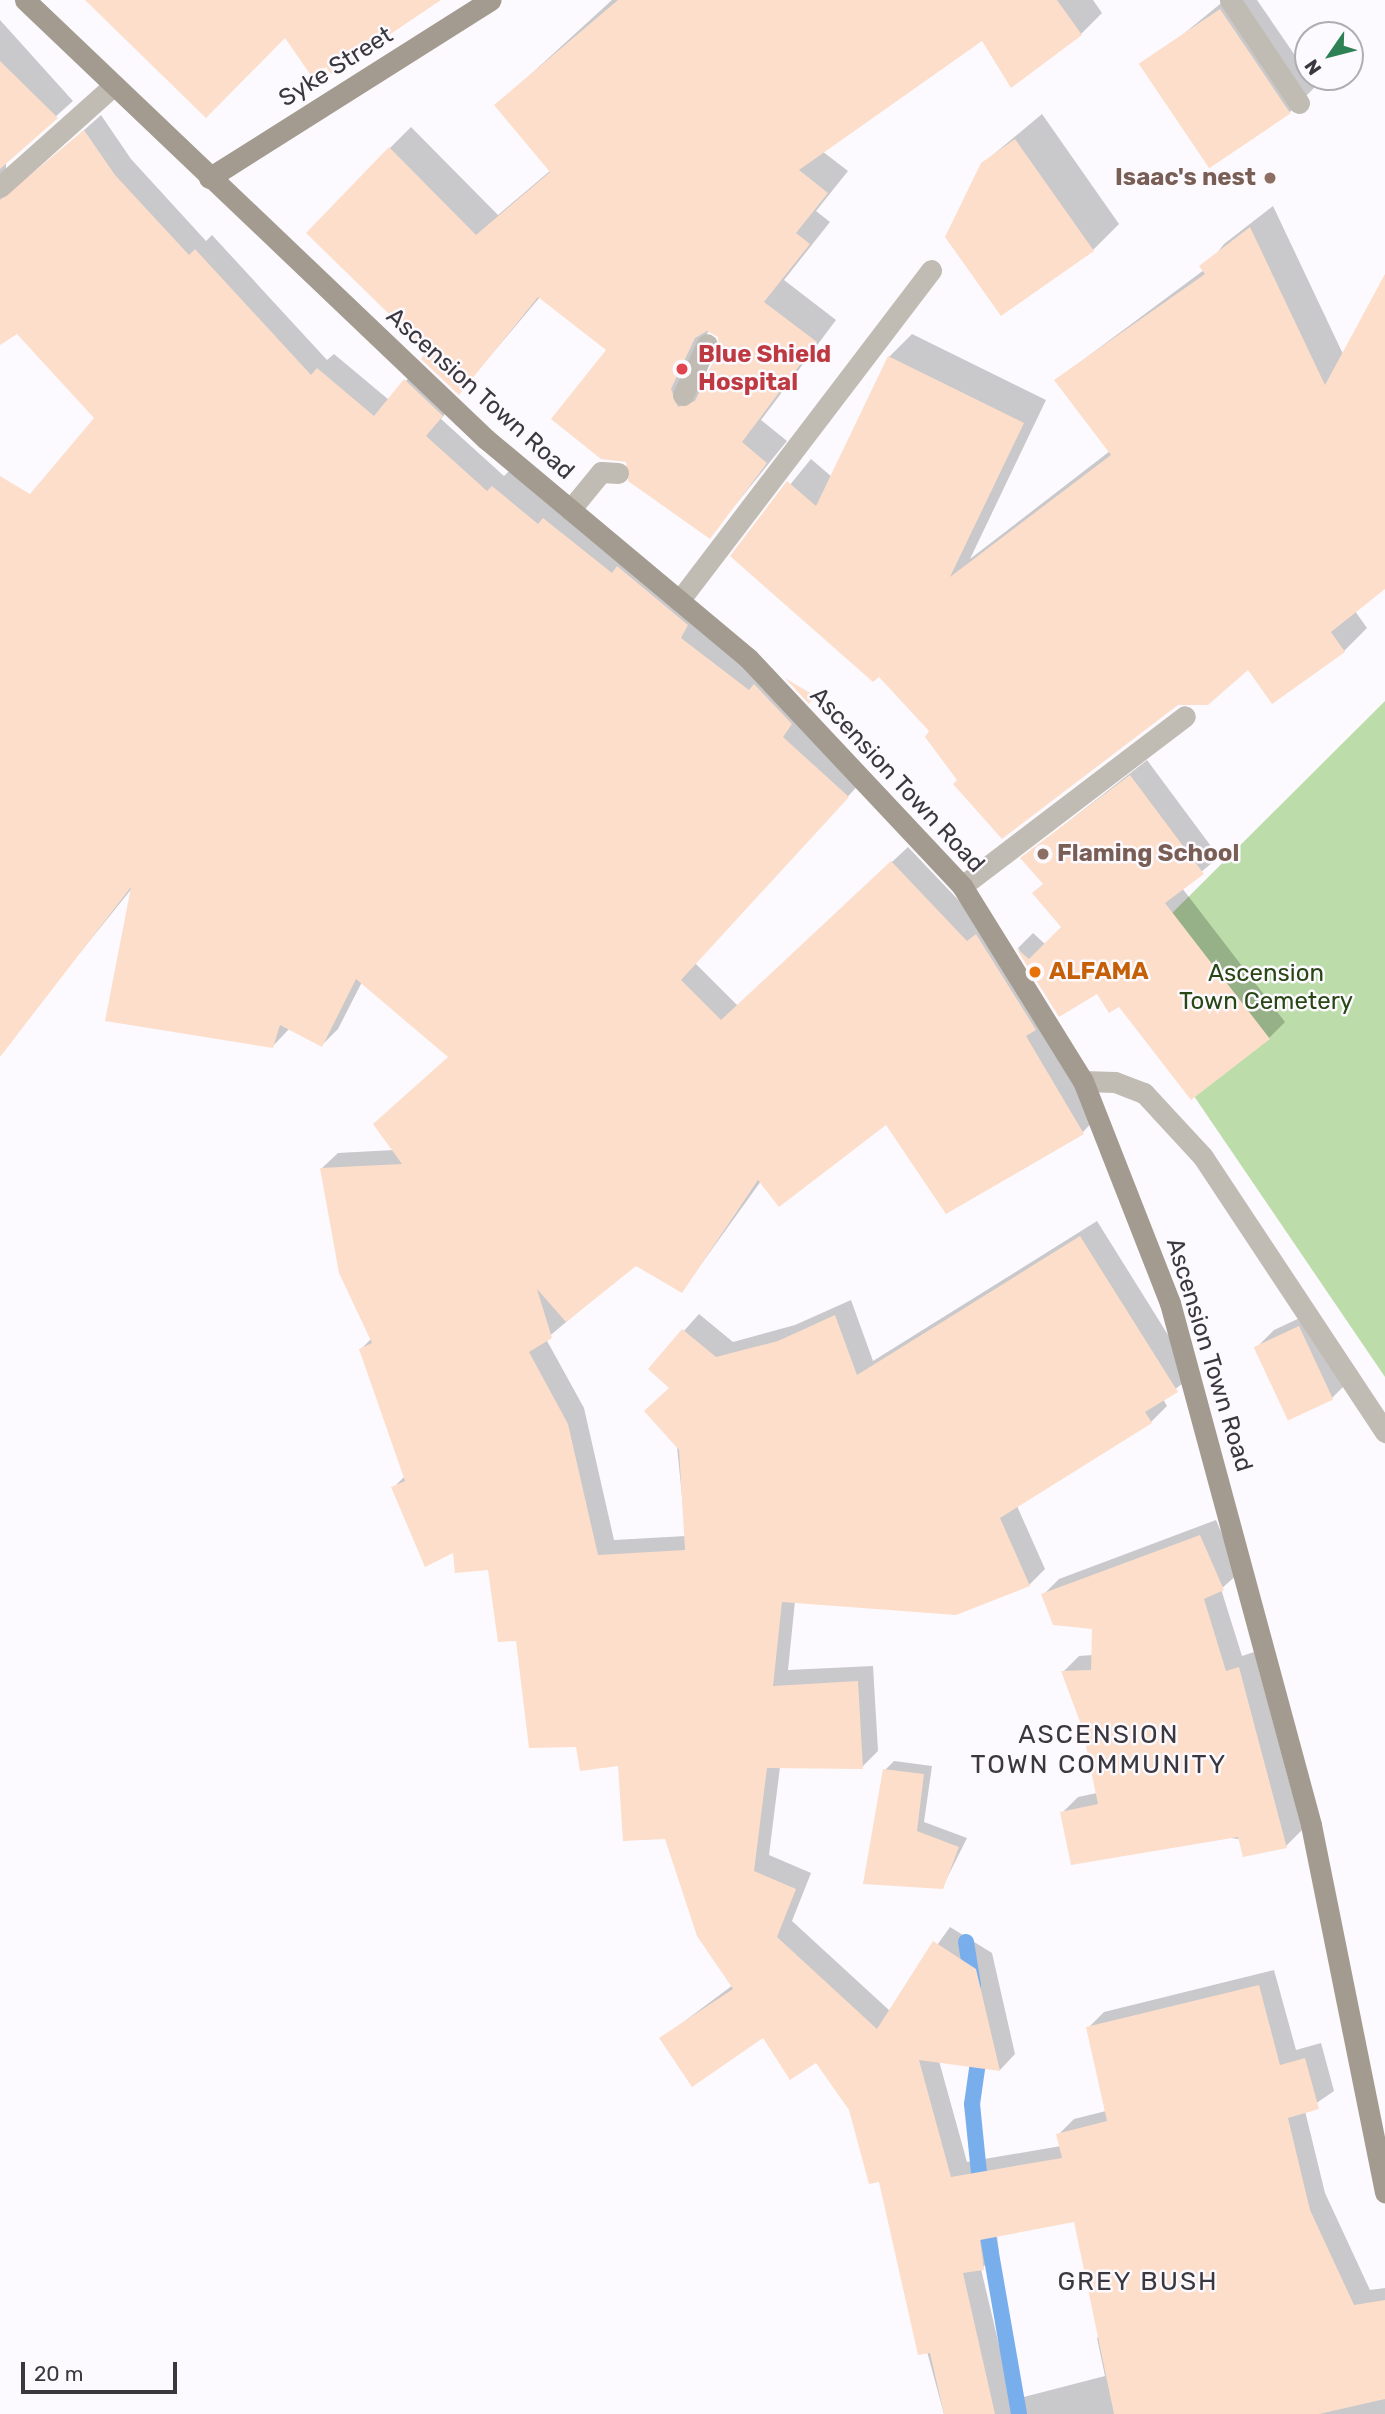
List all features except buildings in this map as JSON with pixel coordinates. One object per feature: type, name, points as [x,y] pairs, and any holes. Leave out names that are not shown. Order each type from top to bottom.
[{"type":"main road","name":"Ascension Town Road","points":[[25,0],[111,87],[486,439],[748,658],[962,886],[1083,1081],[1170,1303],[1230,1513],[1311,1825],[1385,2193]]},
{"type":"main road","name":"Syke Street","points":[[209,178],[491,0]]},
{"type":"street","points":[[1230,0],[1299,103]]},
{"type":"street","points":[[0,187],[111,87]]},
{"type":"street","points":[[679,601],[930,270]]},
{"type":"street","points":[[682,395],[707,344]]},
{"type":"street","points":[[570,510],[601,472],[618,473]]},
{"type":"street","points":[[962,886],[1185,716]]},
{"type":"street","points":[[1083,1081],[1115,1082],[1144,1093],[1203,1157],[1385,1432]]},
{"type":"green space","name":"Ascension Town Cemetery","points":[[1385,701],[1385,1377],[1111,974]]},
{"type":"waterway","points":[[966,1942],[973,1985]]},
{"type":"waterway","points":[[980,2048],[972,2104],[981,2193]]},
{"type":"waterway","points":[[985,2219],[1019,2414]]},
{"type":"place","name":"Isaac's nest","points":[[1270,178]]},
{"type":"place","name":"Blue Shield Hospital","points":[[682,369]]},
{"type":"place","name":"Flaming School","points":[[1043,854]]},
{"type":"place","name":"ALFAMA","points":[[1035,972]]},
{"type":"district","name":"ASCENSION TOWN COMMUNITY","points":[[1099,1750]]},
{"type":"district","name":"GREY BUSH","points":[[1138,2282]]}]
